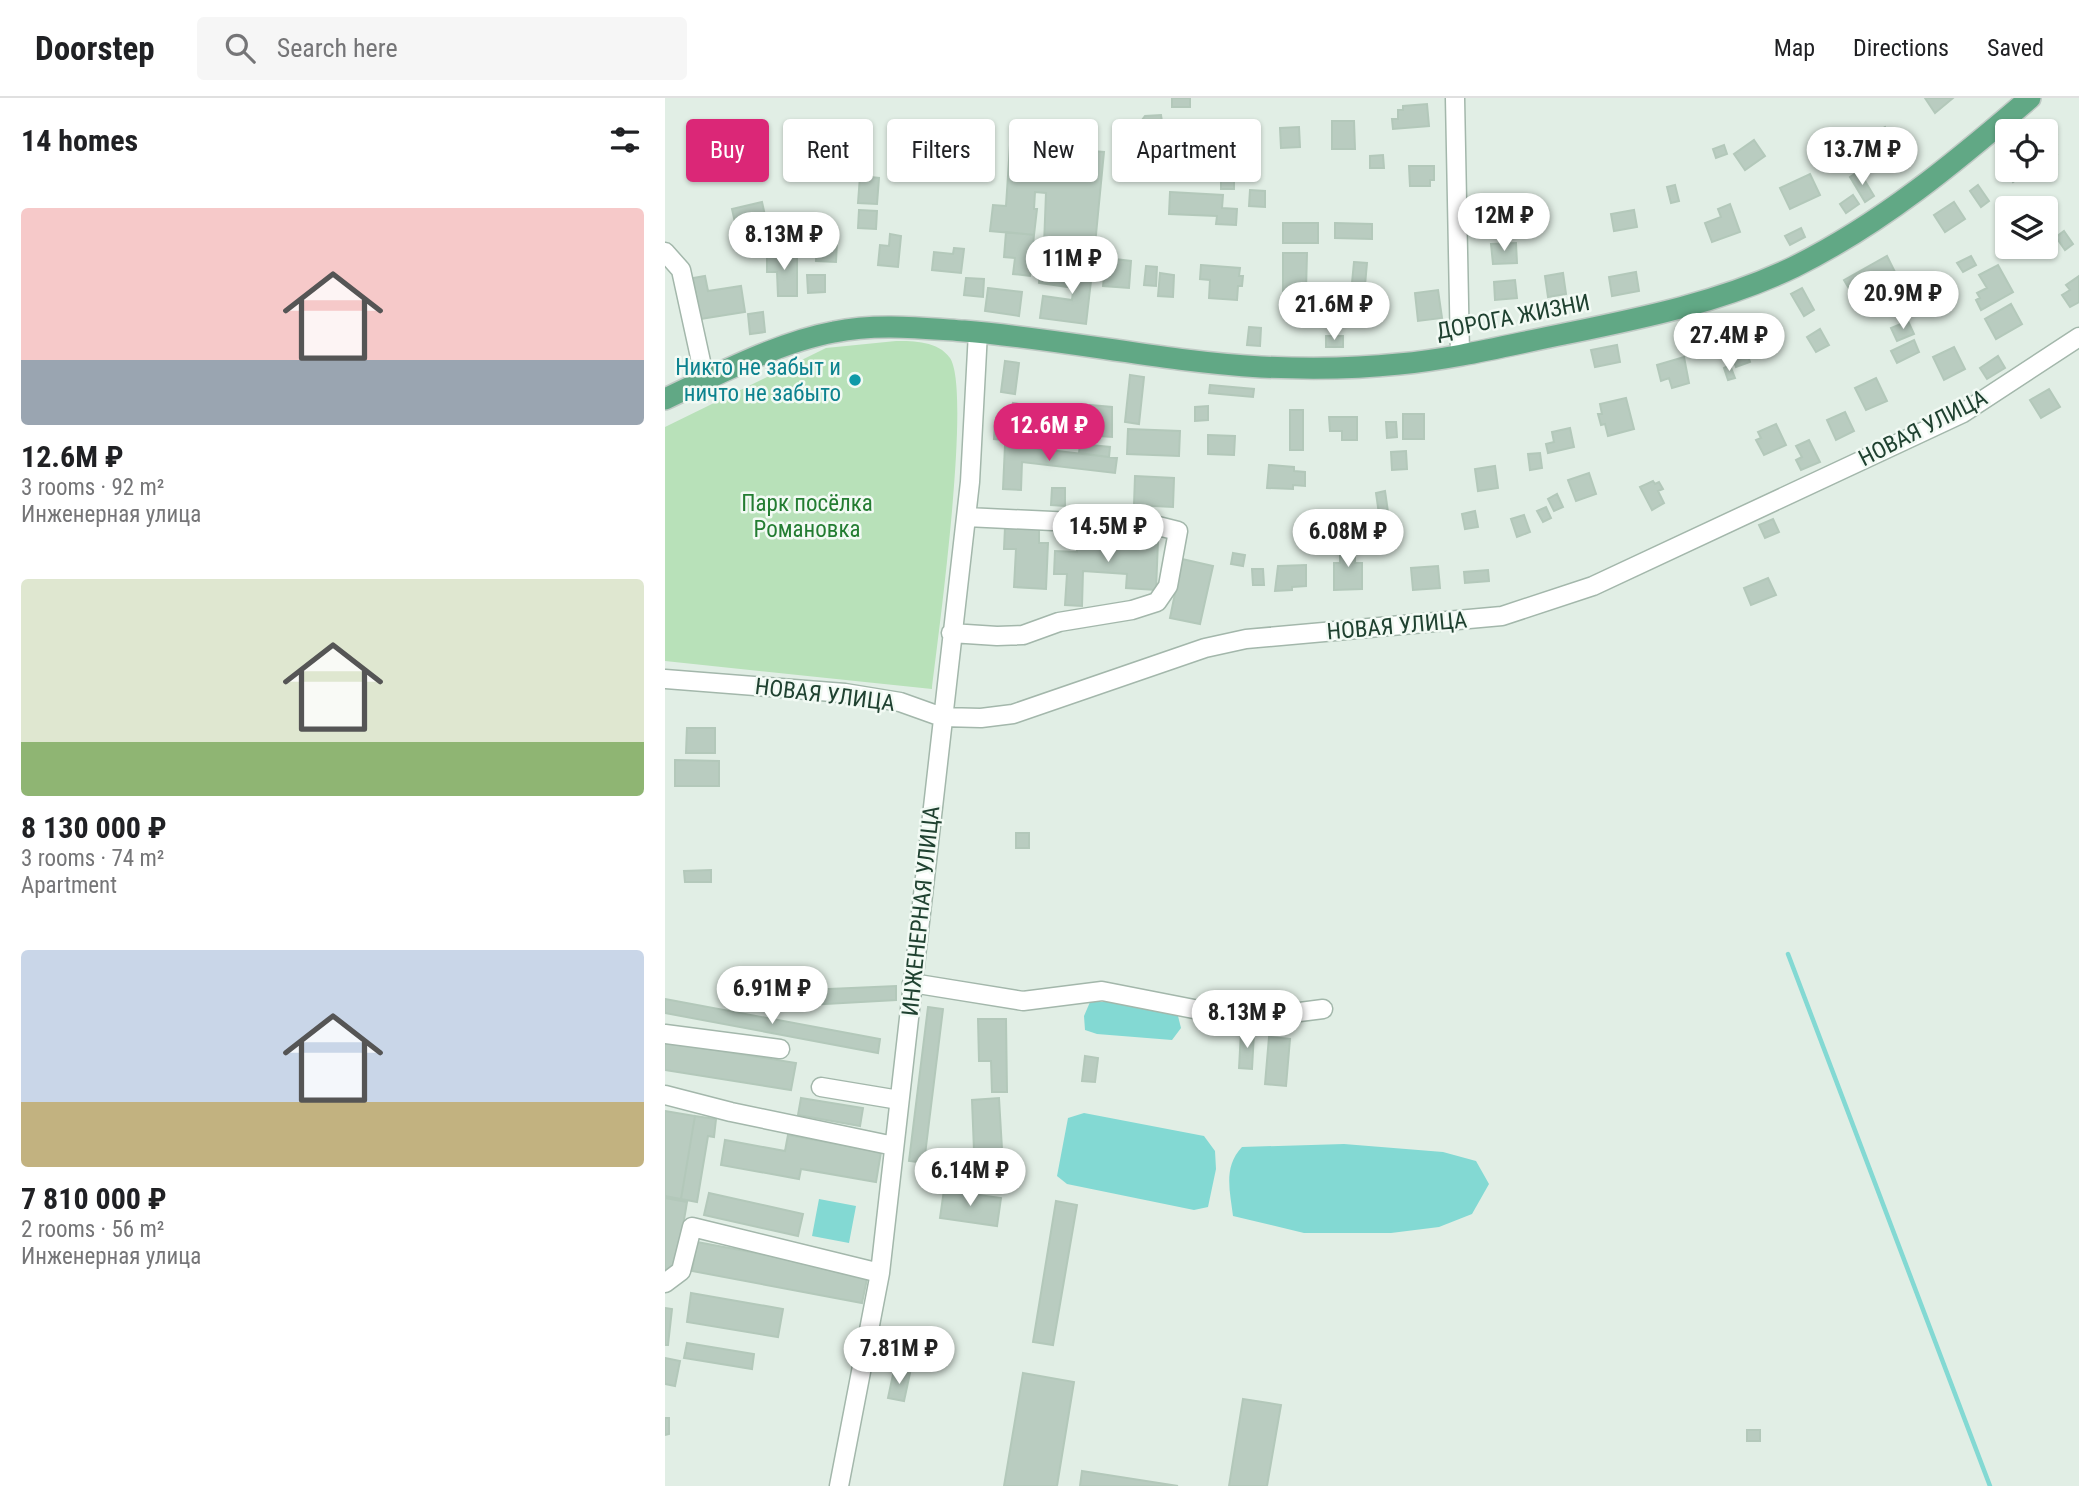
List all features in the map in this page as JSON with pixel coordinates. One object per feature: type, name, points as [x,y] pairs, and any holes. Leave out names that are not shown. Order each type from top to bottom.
[{"type":"main road","name":"ДОРОГА ЖИЗНИ","points":[[665,399],[801,340],[834,331],[866,327],[978,332],[1258,366],[1353,367],[1402,364],[1460,354],[1699,304],[1792,268],[1866,225],[1954,164],[2030,98]]},
{"type":"street","points":[[1455,98],[1460,354]]},
{"type":"street","points":[[665,252],[681,270],[705,380]]},
{"type":"street","name":"ИНЖЕНЕРНАЯ УЛИЦА","points":[[839,1486],[880,1273],[970,482],[978,332]]},
{"type":"street","name":"НОВАЯ УЛИЦА","points":[[665,679],[845,693],[900,702],[942,717],[981,718],[1013,714],[1205,648],[1247,639],[1502,616],[1593,586],[1963,413],[2079,337]]},
{"type":"street","points":[[951,633],[1023,635],[1059,622],[1132,610],[1157,602],[1168,586],[1178,531],[1158,526],[966,517]]},
{"type":"street","points":[[912,984],[1023,1001],[1102,991],[1245,1019],[1323,1009]]},
{"type":"street","points":[[665,1034],[780,1049]]},
{"type":"street","points":[[821,1087],[899,1100]]},
{"type":"street","points":[[665,1095],[731,1112],[894,1146]]},
{"type":"street","points":[[665,1283],[681,1270],[692,1227],[880,1273]]},
{"type":"green space","name":"Парк посёлка Романовка","points":[[896,341],[925,343],[939,348],[950,358],[956,380],[956,464],[932,689],[665,661],[665,427],[826,348]]},
{"type":"water","points":[[1090,1002],[1177,1012],[1181,1028],[1172,1040],[1097,1034],[1085,1030],[1084,1016]]},
{"type":"water","points":[[1084,1113],[1204,1136],[1215,1151],[1216,1169],[1208,1207],[1194,1210],[1067,1184],[1057,1176],[1068,1118]]},
{"type":"water","points":[[1344,1144],[1443,1152],[1476,1161],[1489,1184],[1472,1214],[1439,1227],[1391,1233],[1304,1233],[1233,1216],[1230,1171],[1242,1147]]},
{"type":"water","points":[[819,1199],[856,1206],[849,1243],[812,1236]]},
{"type":"building","points":[[1172,98],[1190,98],[1190,107],[1172,107]]},
{"type":"building","points":[[1925,98],[1953,98],[1935,113]]},
{"type":"building","points":[[1427,104],[1429,126],[1393,129],[1392,119],[1398,119],[1398,110],[1403,110],[1403,106]]},
{"type":"building","points":[[1161,115],[1162,119],[1143,119],[1145,116]]},
{"type":"building","points":[[1332,121],[1354,121],[1355,149],[1332,149]]},
{"type":"building","points":[[1299,127],[1300,147],[1281,148],[1280,128]]},
{"type":"building","points":[[1885,127],[1896,147],[1890,151],[1892,155],[1874,165],[1861,140]]},
{"type":"building","points":[[1754,140],[1765,156],[1745,170],[1734,154]]},
{"type":"building","points":[[1724,145],[1727,154],[1716,158],[1713,149]]},
{"type":"building","points":[[1098,152],[1104,152],[1094,255],[1069,252],[1069,246],[1044,245],[1046,193],[1035,192],[1034,209],[1037,209],[1034,235],[990,231],[993,205],[1006,206],[1009,160],[1009,182],[1098,182]]},
{"type":"building","points":[[1383,155],[1384,168],[1370,168],[1370,156]]},
{"type":"building","points":[[1409,166],[1434,166],[1434,180],[1430,180],[1430,186],[1410,186]]},
{"type":"building","points":[[1859,171],[1874,196],[1865,202],[1850,177]]},
{"type":"building","points":[[1810,174],[1820,195],[1790,209],[1780,188]]},
{"type":"building","points":[[873,177],[879,178],[877,204],[858,203],[860,182],[873,182]]},
{"type":"building","points":[[1221,182],[1234,182],[1234,189],[1221,189]]},
{"type":"building","points":[[1675,185],[1679,201],[1671,203],[1667,187]]},
{"type":"building","points":[[1978,185],[1989,201],[1981,207],[1970,191]]},
{"type":"building","points":[[1250,190],[1265,191],[1265,207],[1249,206]]},
{"type":"building","points":[[1170,192],[1223,195],[1222,208],[1237,209],[1236,225],[1216,224],[1217,216],[1169,214]]},
{"type":"building","points":[[1853,195],[1859,204],[1846,213],[1840,204]]},
{"type":"building","points":[[762,202],[766,220],[736,227],[732,209]]},
{"type":"building","points":[[1954,202],[1965,219],[1945,232],[1934,215]]},
{"type":"building","points":[[1730,204],[1740,232],[1712,242],[1705,223],[1721,217],[1718,209]]},
{"type":"building","points":[[859,210],[877,211],[876,229],[858,228]]},
{"type":"building","points":[[1634,210],[1637,227],[1614,231],[1611,214]]},
{"type":"building","points":[[1283,223],[1318,223],[1318,243],[1283,243]]},
{"type":"building","points":[[1335,223],[1372,224],[1372,239],[1335,238]]},
{"type":"building","points":[[1801,228],[1805,237],[1790,245],[1785,236]]},
{"type":"building","points":[[2064,231],[2073,244],[2065,250],[2058,236]]},
{"type":"building","points":[[782,232],[796,232],[796,248],[782,248]]},
{"type":"building","points":[[1006,232],[1034,235],[1030,276],[1013,274],[1015,258],[1004,257]]},
{"type":"building","points":[[890,234],[901,236],[898,267],[878,265],[880,245],[889,246]]},
{"type":"building","points":[[817,240],[837,241],[836,262],[816,261]]},
{"type":"building","points":[[1516,243],[1517,263],[1493,264],[1491,244]]},
{"type":"building","points":[[1053,245],[1069,246],[1068,287],[1039,283],[1041,263],[1051,264]]},
{"type":"building","points":[[954,248],[964,249],[961,273],[932,270],[934,252],[953,254]]},
{"type":"building","points":[[797,253],[797,296],[778,296],[777,272],[767,272],[767,254]]},
{"type":"building","points":[[1078,253],[1094,255],[1086,324],[1040,318],[1043,296],[1072,300]]},
{"type":"building","points":[[1283,253],[1307,253],[1306,291],[1283,291]]},
{"type":"building","points":[[1887,256],[1896,274],[1854,297],[1844,280]]},
{"type":"building","points":[[1971,256],[1976,265],[1963,272],[1957,263]]},
{"type":"building","points":[[1106,258],[1131,261],[1129,288],[1103,286]]},
{"type":"building","points":[[1354,262],[1367,263],[1365,285],[1352,283]]},
{"type":"building","points":[[1201,265],[1240,268],[1239,276],[1243,276],[1242,286],[1238,286],[1237,300],[1209,298],[1210,280],[1200,279]]},
{"type":"building","points":[[1998,265],[2013,292],[1981,310],[1976,300],[1980,298],[1977,293],[1987,288],[1979,275]]},
{"type":"building","points":[[1146,266],[1157,267],[1156,286],[1144,285]]},
{"type":"building","points":[[1636,272],[1639,291],[1612,296],[1609,277]]},
{"type":"building","points":[[1160,273],[1174,275],[1173,297],[1158,296]]},
{"type":"building","points":[[1563,273],[1566,294],[1548,297],[1545,276]]},
{"type":"building","points":[[807,275],[825,275],[825,292],[808,293]]},
{"type":"building","points":[[705,276],[708,291],[741,286],[745,312],[700,319],[693,278]]},
{"type":"building","points":[[2079,276],[2079,302],[2070,307],[2062,295],[2070,290],[2066,285]]},
{"type":"building","points":[[966,278],[984,279],[983,297],[964,295]]},
{"type":"building","points":[[1515,280],[1517,298],[1495,300],[1494,282]]},
{"type":"building","points":[[988,288],[1022,292],[1019,316],[985,311]]},
{"type":"building","points":[[1802,288],[1814,310],[1804,316],[1791,294]]},
{"type":"building","points":[[1438,290],[1442,318],[1418,321],[1415,293]]},
{"type":"building","points":[[2011,304],[2022,324],[1996,339],[1985,319]]},
{"type":"building","points":[[763,312],[765,332],[750,334],[748,314]]},
{"type":"building","points":[[1908,321],[1914,334],[1897,341],[1891,328]]},
{"type":"building","points":[[1249,327],[1261,328],[1260,346],[1247,345]]},
{"type":"building","points":[[1820,329],[1829,345],[1816,352],[1807,337]]},
{"type":"building","points":[[1707,334],[1711,347],[1700,350],[1696,337]]},
{"type":"building","points":[[1326,336],[1343,336],[1343,347],[1326,347]]},
{"type":"building","points":[[1914,340],[1919,352],[1897,363],[1891,351]]},
{"type":"building","points":[[1617,345],[1620,362],[1595,367],[1591,350]]},
{"type":"building","points":[[1954,347],[1965,369],[1944,380],[1933,357]]},
{"type":"building","points":[[1745,348],[1750,362],[1736,367],[1731,353]]},
{"type":"building","points":[[1998,356],[2005,368],[1987,379],[1980,368]]},
{"type":"building","points":[[1684,357],[1689,383],[1672,388],[1669,378],[1661,381],[1657,365]]},
{"type":"building","points":[[1005,361],[1019,363],[1015,394],[1001,392]]},
{"type":"building","points":[[1730,365],[1735,378],[1728,380],[1724,368]]},
{"type":"building","points":[[1130,375],[1144,377],[1139,424],[1125,422]]},
{"type":"building","points":[[1876,378],[1887,401],[1866,410],[1855,388]]},
{"type":"building","points":[[1210,385],[1254,389],[1253,397],[1209,393]]},
{"type":"building","points":[[2049,389],[2060,407],[2041,418],[2030,400]]},
{"type":"building","points":[[1626,398],[1634,429],[1608,436],[1605,424],[1601,425],[1598,414],[1602,414],[1600,404]]},
{"type":"building","points":[[1013,403],[1039,407],[1036,427],[1010,422]]},
{"type":"building","points":[[1090,405],[1112,407],[1112,437],[1086,435]]},
{"type":"building","points":[[1208,406],[1208,420],[1195,421],[1195,407]]},
{"type":"building","points":[[1290,410],[1303,410],[1303,450],[1290,450]]},
{"type":"building","points":[[1845,412],[1854,431],[1836,440],[1827,420]]},
{"type":"building","points":[[1403,414],[1424,414],[1424,439],[1403,439]]},
{"type":"building","points":[[1329,417],[1357,417],[1357,440],[1342,440],[1342,431],[1330,431]]},
{"type":"building","points":[[1386,422],[1396,422],[1397,437],[1387,438]]},
{"type":"building","points":[[995,424],[1018,426],[1017,441],[994,439]]},
{"type":"building","points":[[1776,424],[1786,445],[1764,455],[1756,440],[1761,438],[1758,432]]},
{"type":"building","points":[[1570,428],[1574,447],[1548,453],[1546,444],[1554,442],[1552,432]]},
{"type":"building","points":[[1128,429],[1180,431],[1179,456],[1127,454]]},
{"type":"building","points":[[1208,435],[1235,436],[1234,455],[1208,454]]},
{"type":"building","points":[[1809,440],[1820,462],[1801,470],[1796,460],[1802,457],[1796,446]]},
{"type":"building","points":[[1080,444],[1110,447],[1109,457],[1079,453]]},
{"type":"building","points":[[1005,445],[1117,458],[1115,473],[1022,462],[1021,490],[1003,489]]},
{"type":"building","points":[[1406,451],[1407,469],[1392,470],[1391,452]]},
{"type":"building","points":[[1540,453],[1542,468],[1530,470],[1528,454]]},
{"type":"building","points":[[1269,465],[1294,467],[1294,471],[1305,472],[1305,486],[1293,485],[1293,489],[1267,488]]},
{"type":"building","points":[[1495,466],[1498,488],[1478,491],[1475,469]]},
{"type":"building","points":[[1589,473],[1596,494],[1576,501],[1568,480]]},
{"type":"building","points":[[1135,476],[1174,478],[1173,507],[1134,505]]},
{"type":"building","points":[[1653,481],[1655,484],[1659,482],[1663,489],[1658,491],[1664,503],[1652,510],[1640,487]]},
{"type":"building","points":[[1052,488],[1065,488],[1065,506],[1051,505]]},
{"type":"building","points":[[1385,491],[1388,512],[1379,514],[1376,493]]},
{"type":"building","points":[[1557,494],[1563,507],[1554,511],[1548,499]]},
{"type":"building","points":[[1546,507],[1551,518],[1543,522],[1537,511]]},
{"type":"building","points":[[1475,511],[1478,527],[1465,529],[1462,514]]},
{"type":"building","points":[[1524,515],[1530,532],[1517,537],[1511,519]]},
{"type":"building","points":[[1773,519],[1779,532],[1765,538],[1759,525]]},
{"type":"building","points":[[1005,527],[1039,529],[1039,543],[1048,543],[1046,589],[1014,587],[1016,549],[1004,549]]},
{"type":"building","points":[[1077,537],[1158,541],[1156,590],[1126,588],[1127,574],[1083,571],[1082,606],[1065,605],[1067,574],[1054,574],[1055,551],[1077,552]]},
{"type":"building","points":[[1340,542],[1355,542],[1355,563],[1362,563],[1362,589],[1334,590],[1334,563],[1340,563]]},
{"type":"building","points":[[1233,553],[1245,555],[1243,566],[1231,564]]},
{"type":"building","points":[[1182,559],[1213,566],[1200,624],[1170,618]]},
{"type":"building","points":[[1306,565],[1306,586],[1275,591],[1278,566]]},
{"type":"building","points":[[1438,566],[1440,588],[1413,590],[1411,568]]},
{"type":"building","points":[[1252,569],[1263,569],[1264,585],[1253,585]]},
{"type":"building","points":[[1488,570],[1489,581],[1465,583],[1464,572]]},
{"type":"building","points":[[1768,578],[1776,595],[1751,605],[1744,588]]},
{"type":"building","points":[[687,728],[715,728],[715,753],[686,753]]},
{"type":"building","points":[[675,760],[719,761],[719,786],[675,786]]},
{"type":"building","points":[[1016,833],[1029,833],[1029,848],[1016,848]]},
{"type":"building","points":[[711,870],[711,882],[685,882],[684,871]]},
{"type":"building","points":[[896,986],[896,1000],[808,1005],[807,990]]},
{"type":"building","points":[[665,999],[880,1039],[878,1053],[665,1013]]},
{"type":"building","points":[[928,1007],[943,1009],[924,1163],[909,1161]]},
{"type":"building","points":[[978,1019],[1006,1019],[1007,1092],[992,1092],[991,1061],[979,1061]]},
{"type":"building","points":[[1241,1032],[1254,1033],[1252,1069],[1239,1068]]},
{"type":"building","points":[[1269,1037],[1290,1039],[1286,1086],[1265,1084]]},
{"type":"building","points":[[665,1042],[796,1063],[791,1090],[665,1070]]},
{"type":"building","points":[[1085,1056],[1098,1058],[1095,1082],[1082,1081]]},
{"type":"building","points":[[801,1098],[863,1108],[860,1126],[798,1115]]},
{"type":"building","points":[[999,1098],[1002,1149],[974,1151],[972,1100]]},
{"type":"building","points":[[665,1111],[695,1116],[681,1199],[665,1196]]},
{"type":"building","points":[[695,1116],[716,1119],[714,1137],[708,1136],[697,1202],[681,1199]]},
{"type":"building","points":[[788,1135],[881,1152],[876,1182],[801,1169],[799,1179],[721,1165],[725,1140],[785,1151]]},
{"type":"building","points":[[944,1190],[1001,1198],[997,1226],[940,1218]]},
{"type":"building","points":[[709,1193],[803,1214],[798,1236],[704,1215]]},
{"type":"building","points":[[665,1198],[687,1202],[676,1268],[665,1276]]},
{"type":"building","points":[[1056,1201],[1077,1205],[1053,1345],[1033,1342]]},
{"type":"building","points":[[697,1242],[868,1274],[862,1303],[692,1271]]},
{"type":"building","points":[[691,1293],[783,1309],[778,1337],[687,1322]]},
{"type":"building","points":[[665,1308],[672,1309],[668,1345],[665,1345]]},
{"type":"building","points":[[687,1343],[754,1354],[752,1369],[684,1358]]},
{"type":"building","points":[[665,1358],[680,1361],[675,1386],[665,1384]]},
{"type":"building","points":[[894,1370],[910,1373],[904,1401],[888,1398]]},
{"type":"building","points":[[1023,1373],[1074,1382],[1057,1486],[1004,1486]]},
{"type":"building","points":[[1243,1399],[1281,1405],[1267,1486],[1229,1486]]},
{"type":"building","points":[[665,1418],[669,1418],[669,1434],[665,1435]]},
{"type":"building","points":[[1747,1430],[1760,1430],[1760,1441],[1747,1441]]},
{"type":"building","points":[[1082,1471],[1178,1486],[1080,1486]]},
{"type":"waterway","points":[[1788,954],[1990,1486]]},
{"type":"place","name":"Никто не забыт и ничто не забыто","points":[[855,380]]}]
